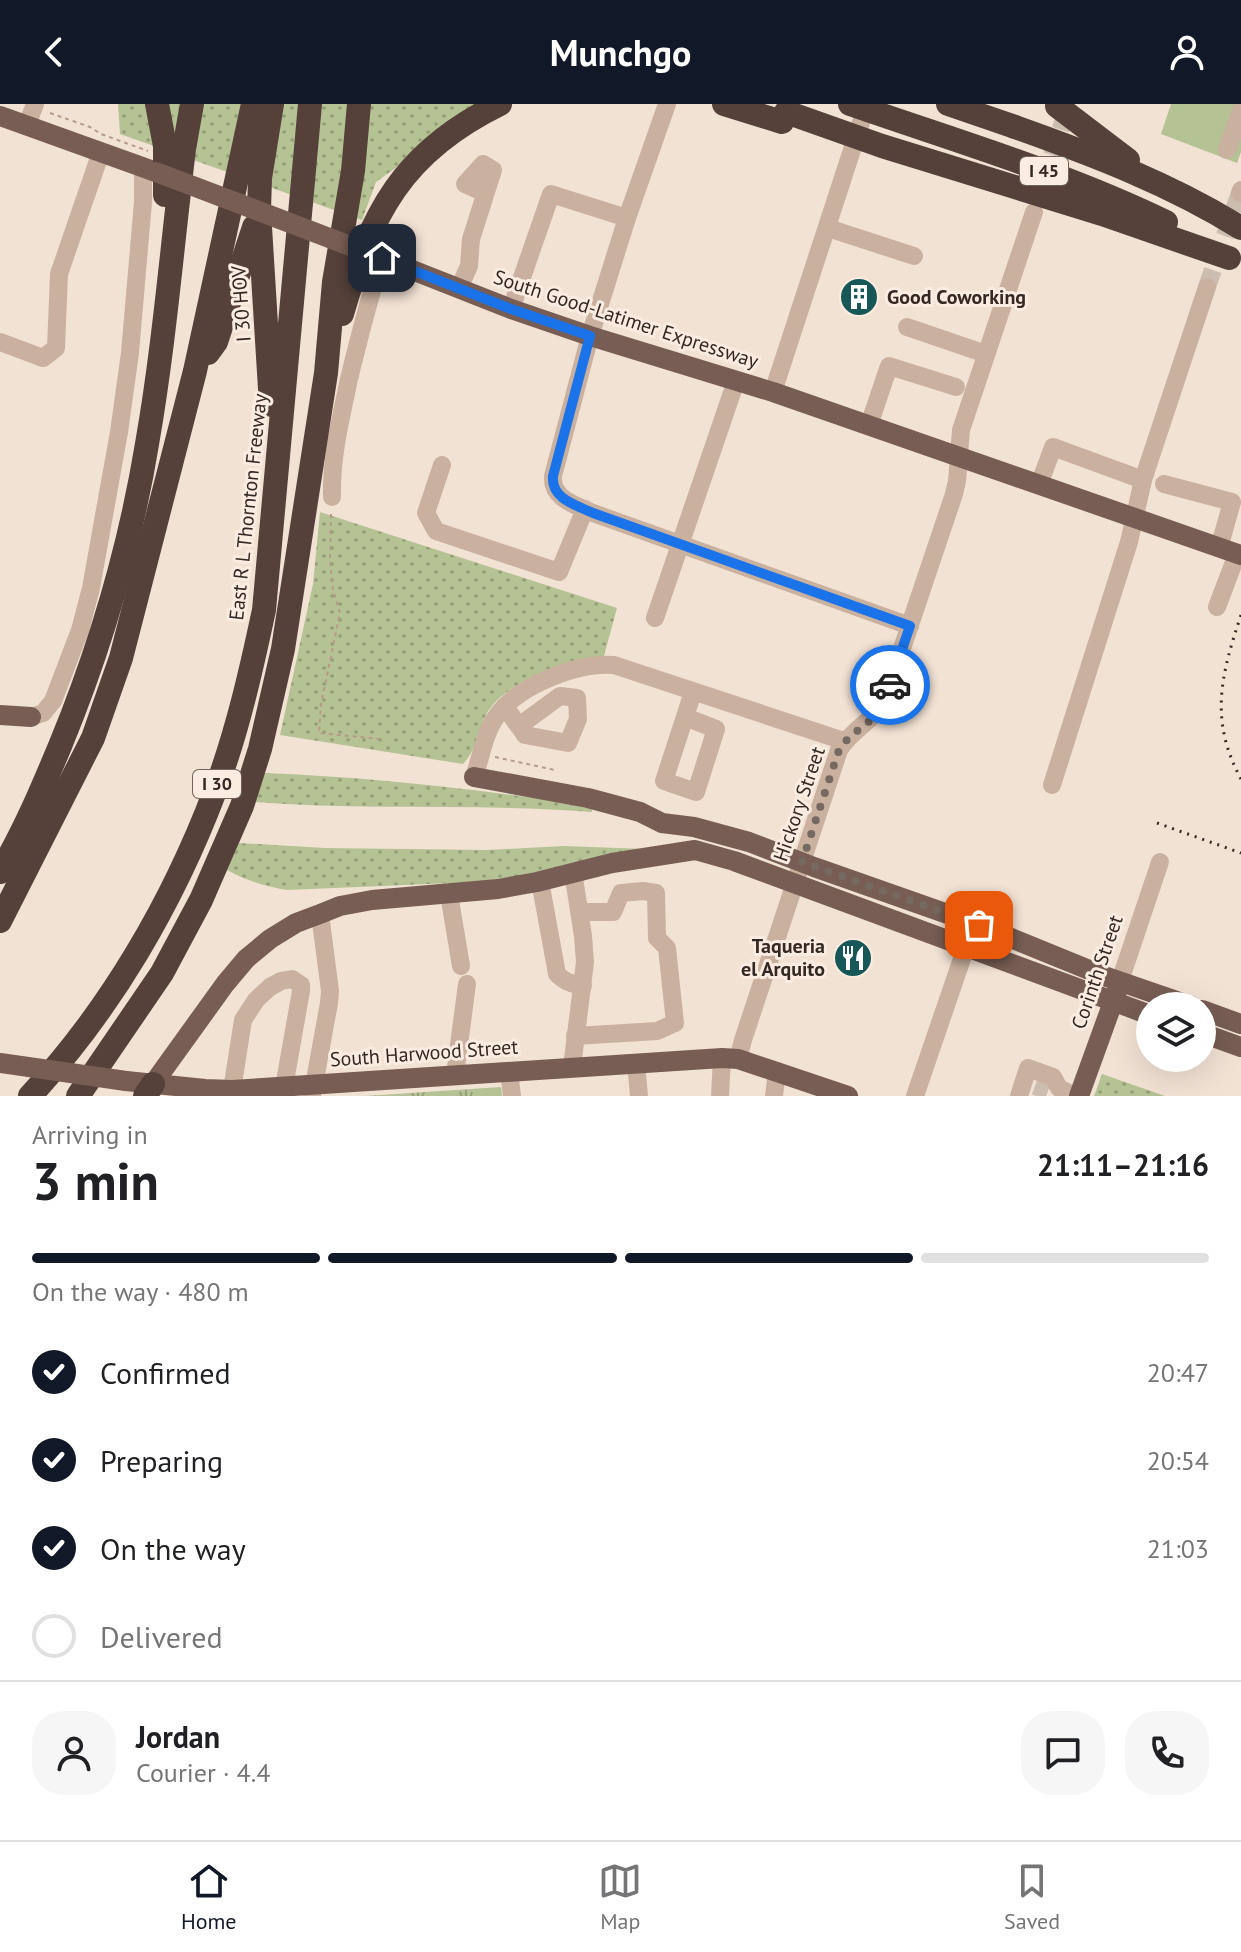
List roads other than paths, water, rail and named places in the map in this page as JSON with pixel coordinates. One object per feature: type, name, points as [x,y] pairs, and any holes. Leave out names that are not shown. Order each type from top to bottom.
[{"type":"highway","points":[[157,104],[165,146],[165,309]]},
{"type":"highway","points":[[0,872],[38,799],[77,705],[111,601],[134,510],[147,444],[192,104]]},
{"type":"highway","points":[[0,921],[93,738],[121,658],[195,371],[253,104]]},
{"type":"highway","name":"I 30 HOV","points":[[272,104],[260,178],[259,211],[274,492]]},
{"type":"highway","name":"I 30 HOV","points":[[195,371],[216,342],[259,211],[285,104]]},
{"type":"highway","name":"East R L Thornton Freeway","points":[[30,1096],[73,1045],[144,942],[215,792],[247,684],[264,610],[269,570],[310,104]]},
{"type":"highway","points":[[78,1096],[162,973],[201,900],[242,806],[260,749],[283,649],[326,373],[334,282],[353,171],[359,104]]},
{"type":"highway","points":[[326,373],[351,284],[372,228],[388,197],[406,173],[431,149],[471,119],[500,104]]},
{"type":"highway","points":[[724,104],[782,122],[882,146]]},
{"type":"highway","points":[[761,104],[882,146],[1102,214],[1235,262]]},
{"type":"highway","name":"I 45","points":[[850,104],[1103,193],[1170,224],[1235,262]]},
{"type":"highway","points":[[948,104],[1096,156],[1155,181],[1241,228]]},
{"type":"highway","points":[[1053,104],[1155,181]]},
{"type":"main road","name":"South Good-Latimer Expressway","points":[[0,116],[32,112],[101,152],[150,164],[511,309],[773,392],[1232,552]]},
{"type":"main road","points":[[0,715],[31,717]]},
{"type":"main road","points":[[474,777],[588,798],[640,812],[662,823],[694,827],[749,842],[979,925],[1151,992]]},
{"type":"main road","points":[[141,1087],[246,959],[296,923],[340,906],[372,900],[498,889],[695,850],[734,861],[1136,1010]]},
{"type":"main road","name":"Corinth Street","points":[[1045,1092],[1113,1002],[1120,981]]},
{"type":"main road","points":[[1216,1015],[1241,1024]]},
{"type":"main road","points":[[1216,1038],[1241,1047]]},
{"type":"main road","name":"South Harwood Street","points":[[0,1063],[141,1087],[246,1092],[284,1087],[313,1090],[455,1075],[730,1058],[848,1096]]},
{"type":"street","points":[[667,104],[590,336],[552,484],[560,496],[589,511],[910,626]]},
{"type":"street","points":[[773,392],[867,104]]},
{"type":"street","points":[[1227,150],[1241,110]]},
{"type":"street","points":[[0,342],[43,358],[56,348],[59,274],[101,152]]},
{"type":"street","points":[[31,717],[43,713],[53,701],[80,630],[91,588],[130,353],[143,202],[150,164]]},
{"type":"street","points":[[459,288],[469,266],[471,239],[485,193]]},
{"type":"street","points":[[511,309],[551,194],[627,218]]},
{"type":"street","name":"Hickory Street","points":[[720,1096],[730,1058],[741,1046],[839,750],[844,741],[880,709],[910,626],[954,494],[964,388],[986,354],[1034,212]]},
{"type":"street","points":[[828,228],[914,256]]},
{"type":"street","points":[[332,497],[338,428],[378,257]]},
{"type":"street","points":[[1052,785],[1135,519],[1143,480],[1207,287]]},
{"type":"street","points":[[907,327],[986,354]]},
{"type":"street","points":[[869,425],[889,366],[964,388]]},
{"type":"street","points":[[655,618],[736,381]]},
{"type":"street","points":[[1039,485],[1053,447],[1143,480]]},
{"type":"street","points":[[442,465],[426,513],[436,531],[559,572],[589,511]]},
{"type":"street","points":[[1164,484],[1232,502],[1232,552],[1217,607]]},
{"type":"street","points":[[474,777],[494,719],[505,706],[540,683],[597,663],[614,665],[844,741]]},
{"type":"street","points":[[685,717],[693,692]]},
{"type":"street","points":[[505,706],[519,726]]},
{"type":"street","name":"Corinth Street","points":[[1120,981],[1160,862]]},
{"type":"street","points":[[572,1067],[585,962],[573,872]]},
{"type":"street","points":[[540,881],[557,974],[571,984],[583,986]]},
{"type":"street","points":[[575,1036],[657,1031],[675,1023],[667,948],[657,938],[656,893],[621,893],[613,912],[580,912]]},
{"type":"street","points":[[449,894],[464,975],[455,1075]]},
{"type":"street","points":[[313,1090],[329,1003],[320,914]]},
{"type":"street","points":[[915,1096],[966,947]]},
{"type":"street","points":[[284,1087],[301,985],[328,973]]},
{"type":"street","points":[[246,1092],[243,1020],[256,1000],[270,987],[292,979],[301,985]]},
{"type":"street","points":[[621,1033],[639,1096]]},
{"type":"street","points":[[509,1071],[512,1096]]},
{"type":"street","points":[[774,1096],[777,1071]]},
{"type":"tunnel","points":[[1044,181],[1069,104]]},
{"type":"tunnel","points":[[1207,287],[1240,193]]},
{"type":"tunnel","points":[[1035,1086],[1048,1091]]},
{"type":"railway","points":[[1241,615],[1228,658],[1222,697],[1225,737],[1241,779]]},
{"type":"railway","points":[[1157,823],[1241,853]]},
{"type":"place","name":"Good Coworking","points":[[859,297]]},
{"type":"place","name":"Taqueria el Arquito","points":[[853,958]]}]
